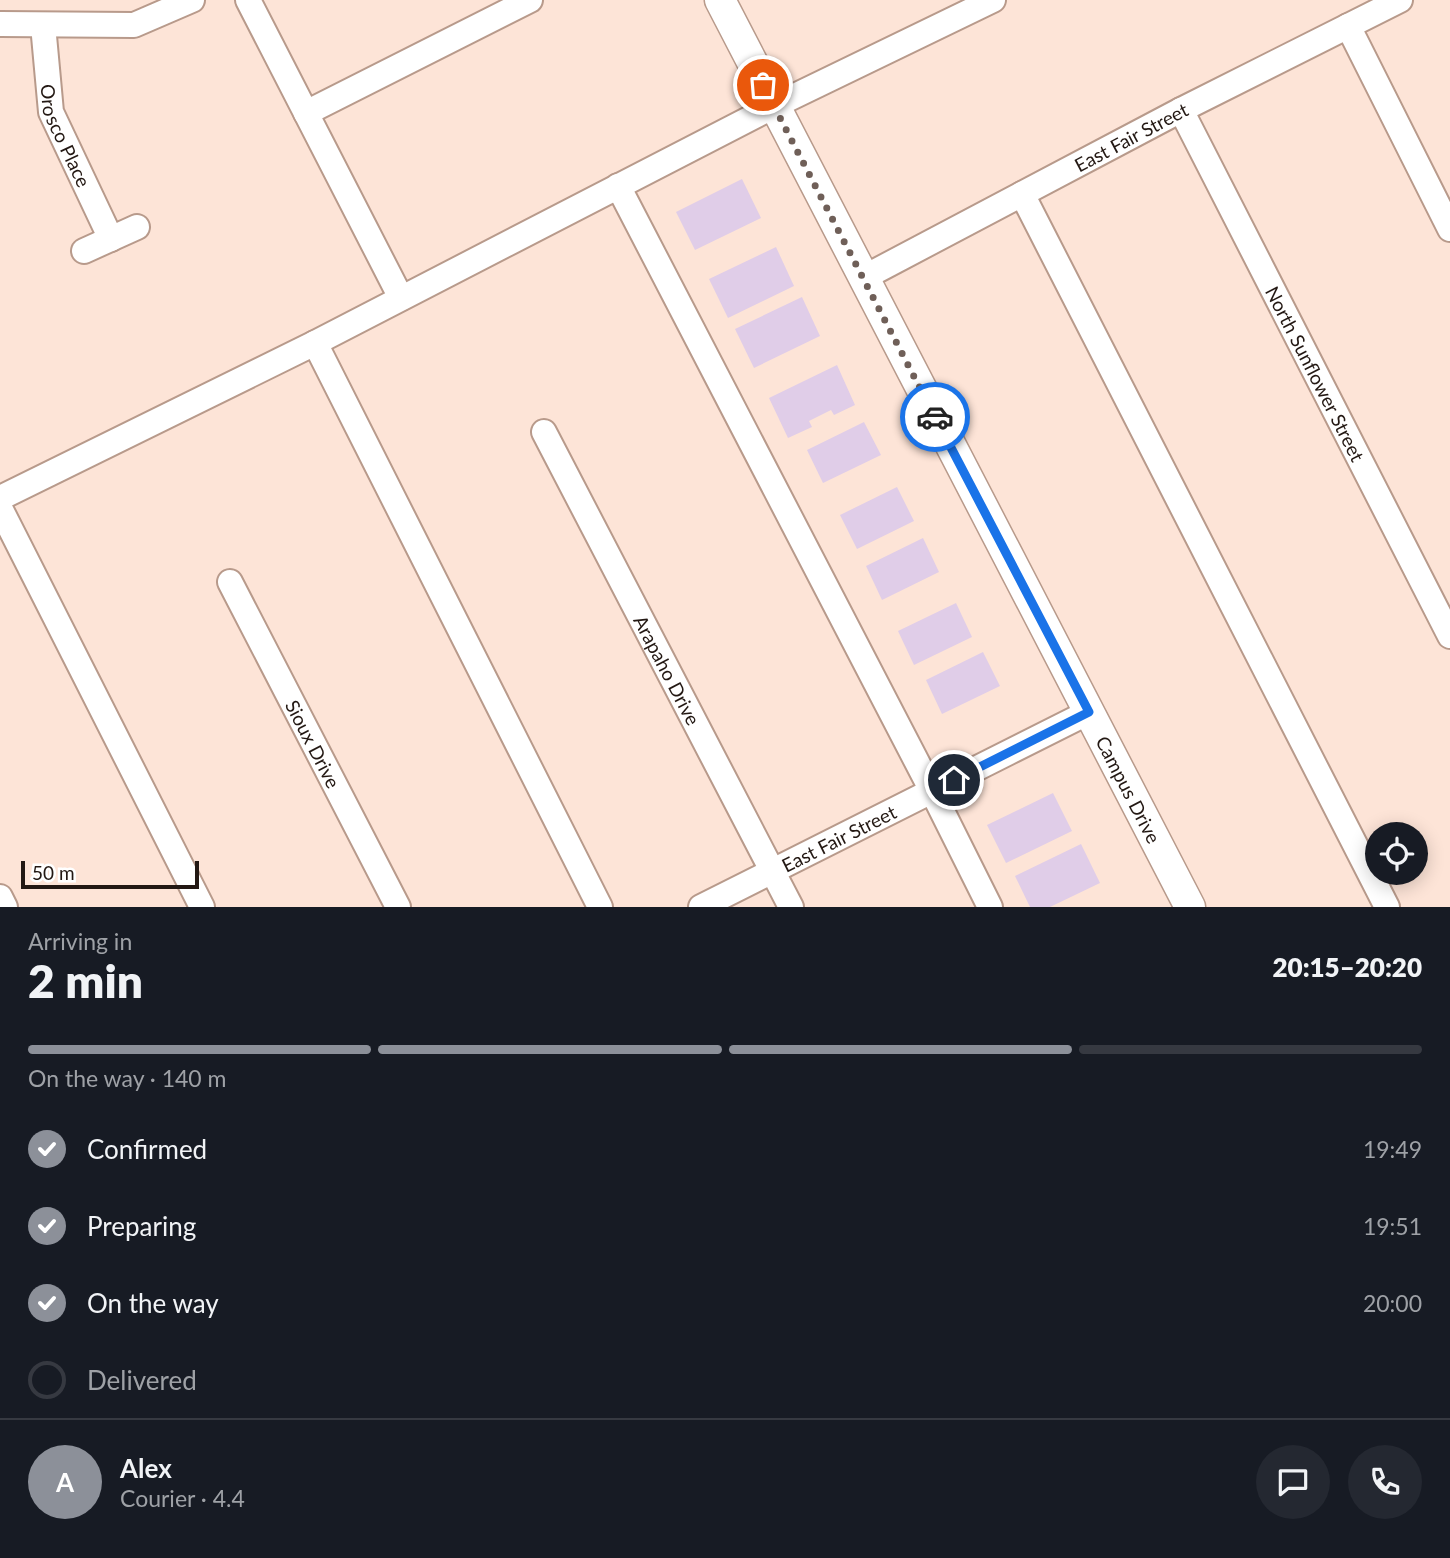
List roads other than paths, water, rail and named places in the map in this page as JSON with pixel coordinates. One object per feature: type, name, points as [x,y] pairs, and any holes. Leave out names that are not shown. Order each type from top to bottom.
[{"type":"main road","name":"Campus Drive","points":[[720,0],[1190,907]]},
{"type":"street","points":[[0,23],[134,25],[192,0]]},
{"type":"street","points":[[248,0],[401,298]]},
{"type":"street","points":[[306,113],[530,0]]},
{"type":"street","points":[[0,498],[315,343],[774,106],[993,0]]},
{"type":"street","name":"East Fair Street","points":[[863,278],[1181,110],[1400,0]]},
{"type":"street","name":"Orosco Place","points":[[43,25],[51,112],[111,239]]},
{"type":"street","points":[[1348,26],[1450,229]]},
{"type":"street","name":"North Sunflower Street","points":[[1181,110],[1450,636]]},
{"type":"street","points":[[618,186],[990,907]]},
{"type":"street","points":[[1021,194],[1387,907]]},
{"type":"street","points":[[84,251],[137,227]]},
{"type":"street","points":[[315,343],[600,907]]},
{"type":"street","name":"Arapaho Drive","points":[[544,432],[791,907]]},
{"type":"street","points":[[0,508],[202,907]]},
{"type":"street","name":"Sioux Drive","points":[[230,582],[398,907]]},
{"type":"street","name":"East Fair Street","points":[[701,907],[1089,712]]},
{"type":"street","points":[[0,897],[5,907]]}]
